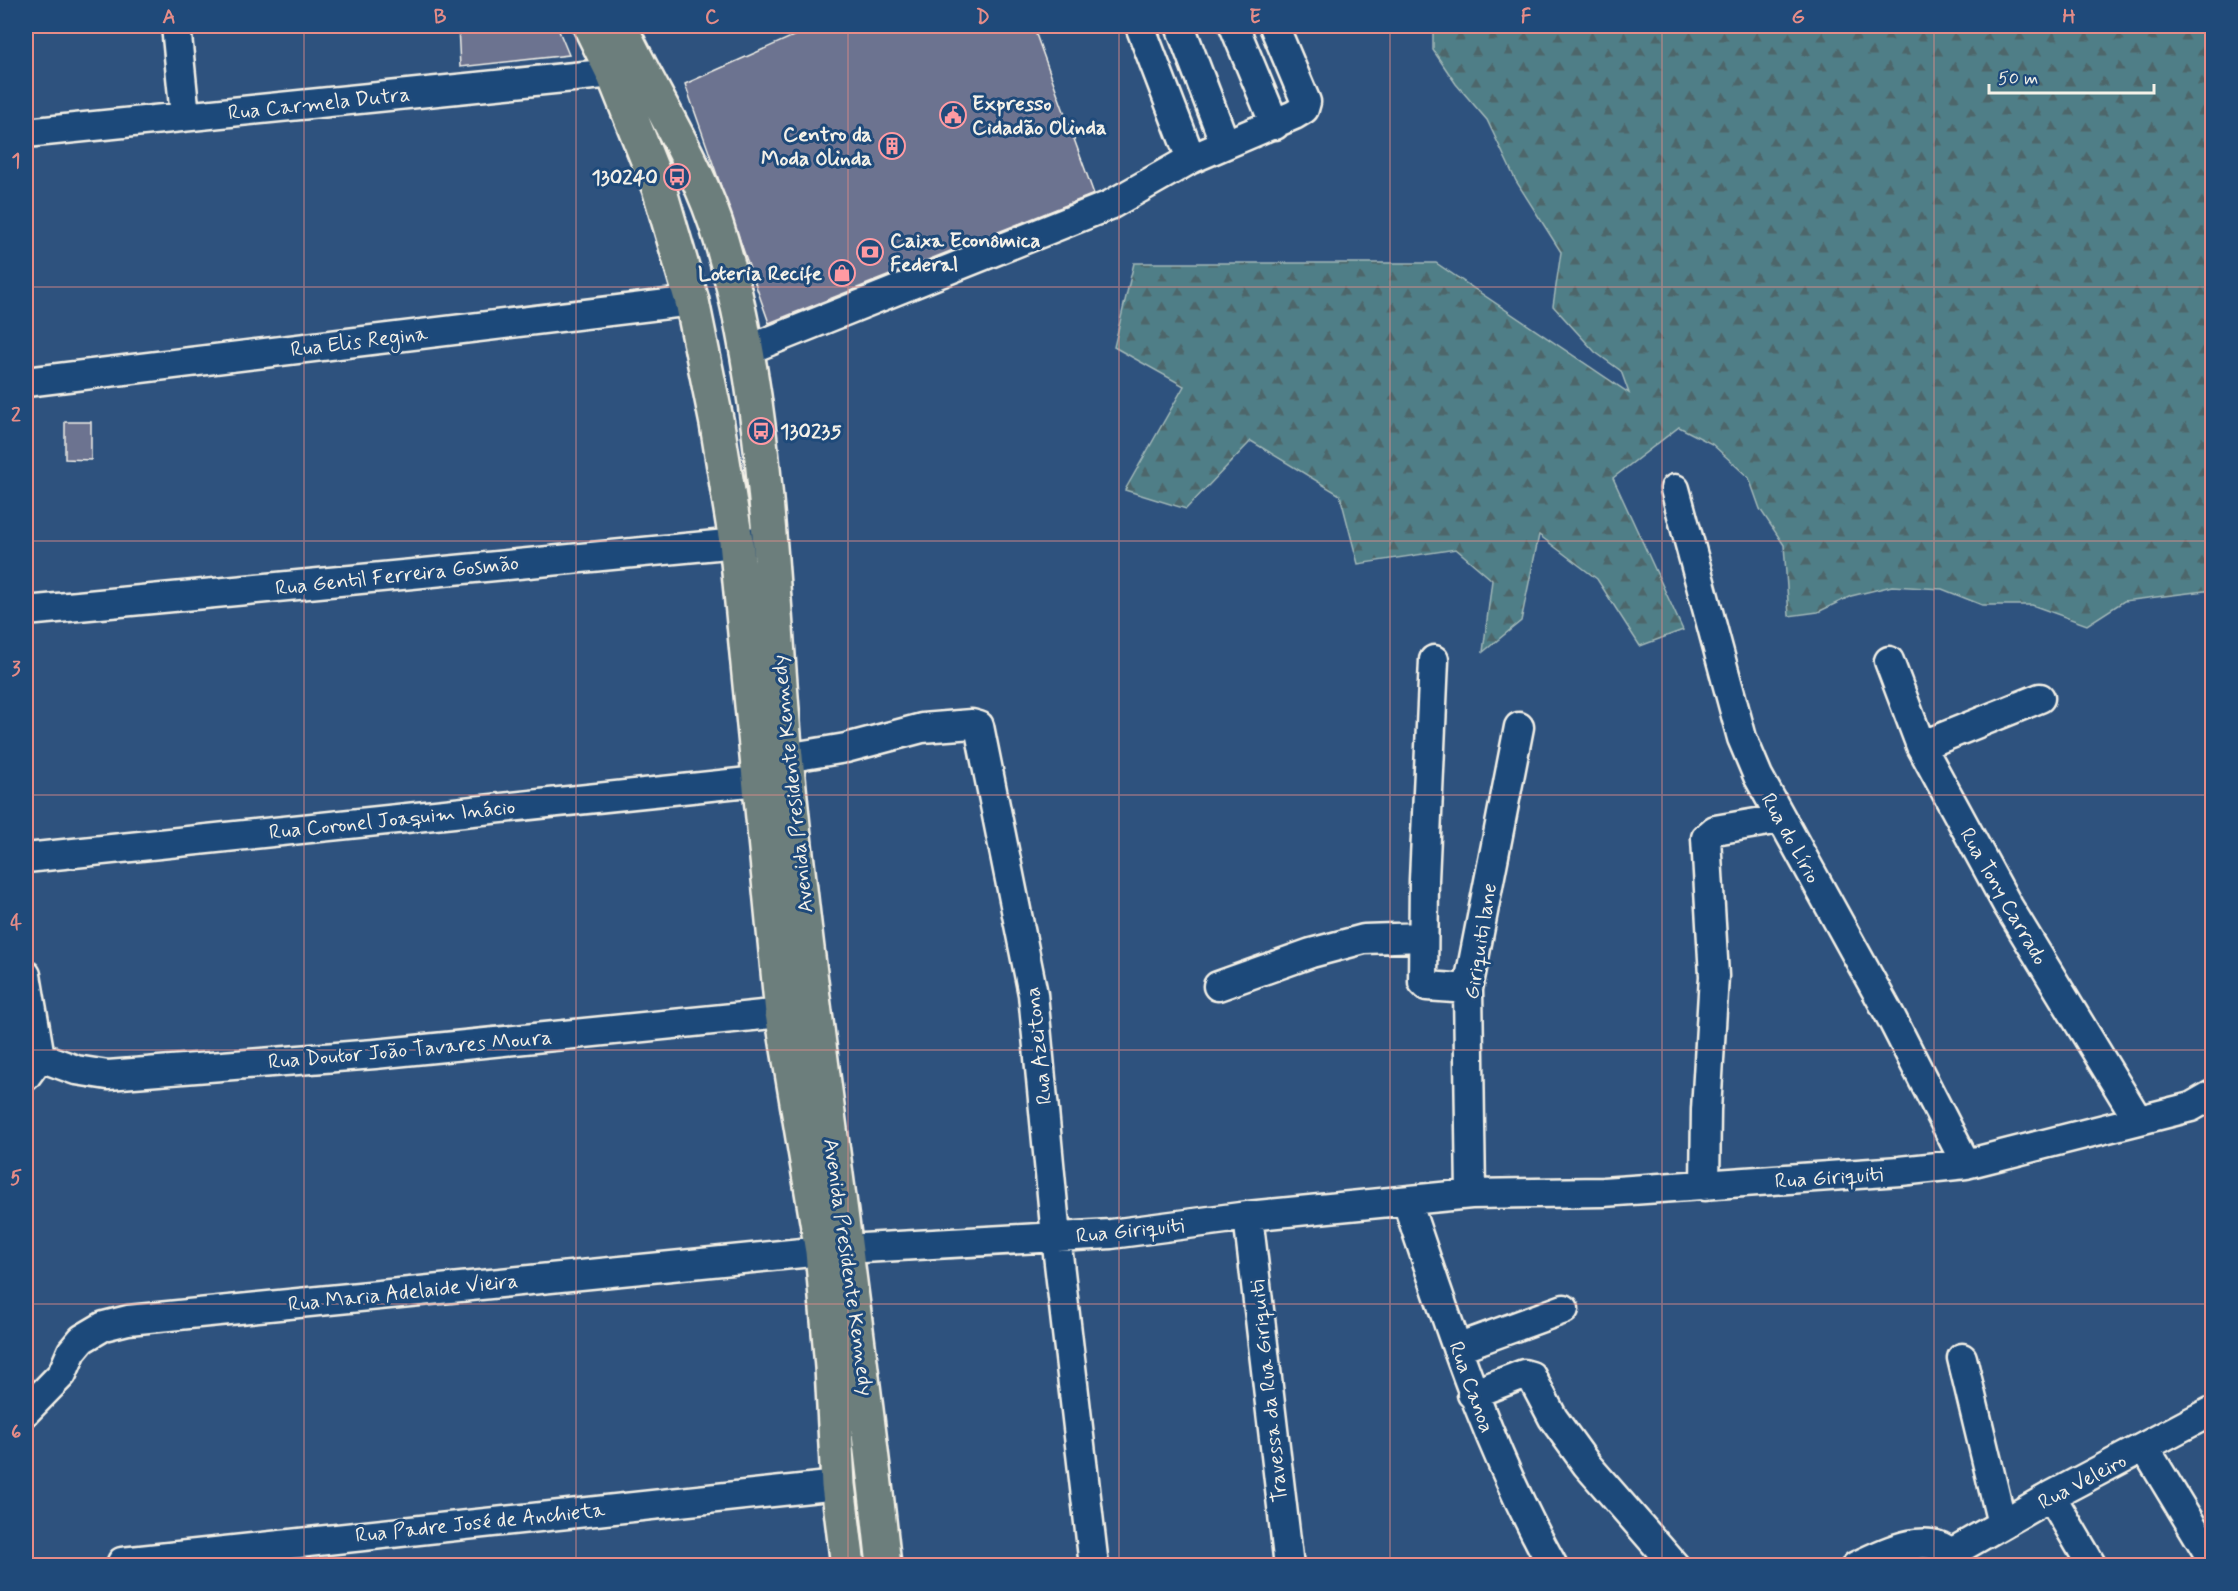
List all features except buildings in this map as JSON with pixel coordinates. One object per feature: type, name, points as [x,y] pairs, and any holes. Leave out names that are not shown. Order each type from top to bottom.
[{"type":"main road","name":"Avenida Presidente Kennedy","points":[[590,26],[613,73],[659,188],[692,301],[736,541],[782,1013],[864,1383],[884,1566]]},
{"type":"main road","name":"Avenida Presidente Kennedy","points":[[620,26],[704,194],[721,239],[747,350],[769,541],[786,758],[833,1250],[832,1367],[838,1485],[848,1566]]},
{"type":"street","points":[[176,26],[185,116]]},
{"type":"street","points":[[1140,26],[1191,159]]},
{"type":"street","points":[[1180,26],[1225,144]]},
{"type":"street","points":[[1234,26],[1275,124]]},
{"type":"street","points":[[747,350],[1110,205],[1191,159],[1275,124],[1304,109],[1306,102],[1274,26]]},
{"type":"street","name":"Rua Carmela Dutra","points":[[26,133],[613,73]]},
{"type":"street","name":"Rua Elis Regina","points":[[26,382],[692,301]]},
{"type":"street","name":"Rua do Lírio","points":[[1675,489],[1742,738],[1758,776],[1892,1019],[1966,1164]]},
{"type":"street","name":"Rua Gentil Ferreira Gosmão","points":[[26,611],[736,541],[769,541]]},
{"type":"street","points":[[1434,660],[1423,982],[1426,986],[1468,989]]},
{"type":"street","name":"Rua Tony Carrado","points":[[1889,661],[1921,746],[2008,906],[2138,1120]]},
{"type":"street","points":[[1921,746],[2040,698]]},
{"type":"street","name":"Rua Azeitona","points":[[786,758],[846,748],[922,728],[972,724],[981,730],[1033,994],[1056,1237],[1094,1566]]},
{"type":"street","name":"Giriquiti lane","points":[[1471,1194],[1468,989],[1519,727]]},
{"type":"street","name":"Rua Coronel Joaquim Inácio","points":[[26,858],[758,781]]},
{"type":"street","points":[[1705,1186],[1706,1110],[1714,976],[1706,838],[1715,830],[1780,819]]},
{"type":"street","points":[[1218,986],[1311,953],[1364,939],[1423,937]]},
{"type":"street","points":[[26,975],[33,1067]]},
{"type":"street","name":"Rua Doutor João Tavares Moura","points":[[33,1067],[108,1075],[375,1054],[782,1013]]},
{"type":"street","name":"Rua Giriquiti","points":[[833,1250],[1111,1234],[1248,1216],[1471,1194],[1603,1192],[1705,1186],[1966,1164],[2191,1107],[2212,1095]]},
{"type":"street","name":"Rua Canoa","points":[[1419,1200],[1457,1348],[1472,1394],[1531,1526],[1553,1566]]},
{"type":"street","name":"Travessa da Rua Giriquiti","points":[[1248,1216],[1289,1566]]},
{"type":"street","name":"Rua Maria Adelaide Vieira","points":[[26,1412],[62,1374],[72,1351],[82,1339],[104,1326],[128,1320],[833,1250]]},
{"type":"street","points":[[1457,1348],[1564,1309]]},
{"type":"street","points":[[1962,1358],[2002,1524]]},
{"type":"street","points":[[1472,1394],[1524,1374],[1532,1376],[1553,1418],[1587,1465],[1675,1566]]},
{"type":"street","name":"Rua Veleiro","points":[[1957,1559],[2002,1524],[2212,1411]]},
{"type":"street","points":[[2145,1448],[2212,1559]]},
{"type":"street","name":"Rua Padre José de Anchieta","points":[[122,1562],[838,1485]]},
{"type":"street","points":[[2051,1496],[2092,1566]]},
{"type":"street","points":[[1856,1566],[1890,1551],[1917,1544],[1944,1546],[1957,1559]]},
{"type":"green space","points":[[1433,26],[2212,26],[2212,590],[2124,601],[2087,625],[2032,605],[1982,605],[1942,589],[1892,586],[1851,596],[1818,612],[1789,616],[1784,545],[1760,509],[1749,478],[1712,444],[1679,427],[1613,478],[1683,630],[1640,646],[1597,579],[1539,535],[1521,621],[1483,652],[1492,580],[1456,549],[1358,564],[1340,495],[1251,441],[1186,509],[1125,490],[1184,386],[1114,347],[1134,263],[1436,263],[1629,393],[1621,371],[1595,352],[1553,306],[1561,252],[1516,181],[1487,120],[1456,84],[1433,50]]},
{"type":"place","name":"Expresso Cidadão Olinda","points":[[953,115]]},
{"type":"place","name":"Centro da Moda Olinda","points":[[892,146]]},
{"type":"place","name":"130240","points":[[677,177]]},
{"type":"place","name":"Caixa Econômica Federal","points":[[870,252]]},
{"type":"place","name":"Loteria Recife","points":[[842,273]]},
{"type":"place","name":"130235","points":[[761,431]]}]
